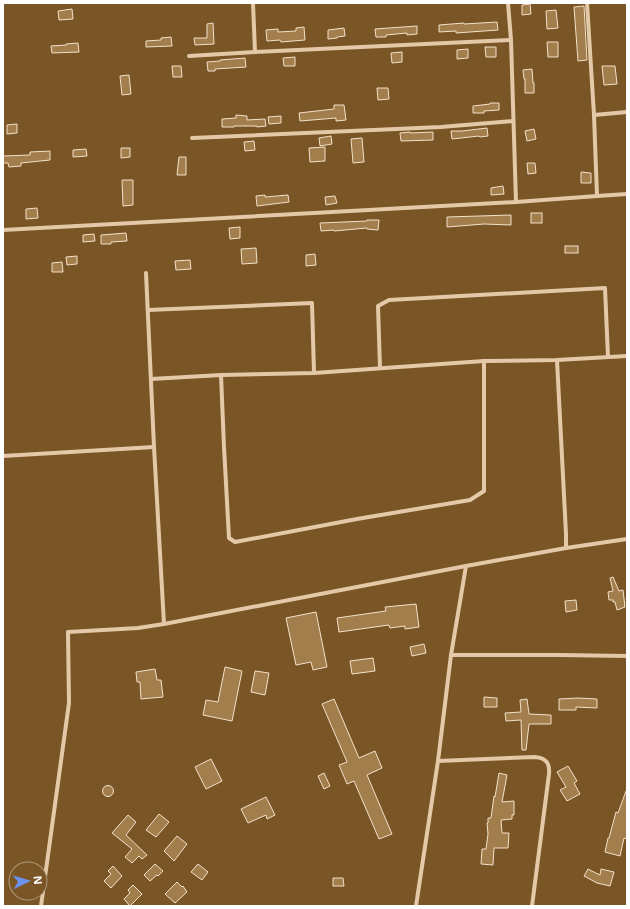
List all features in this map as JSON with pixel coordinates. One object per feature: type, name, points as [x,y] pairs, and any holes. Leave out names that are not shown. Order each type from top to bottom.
[{"type":"street","points":[[252,3],[255,52]]},
{"type":"street","points":[[508,3],[511,40],[516,202]]},
{"type":"street","points":[[587,3],[597,196]]},
{"type":"street","points":[[189,56],[511,40]]},
{"type":"street","points":[[594,115],[627,112]]},
{"type":"street","points":[[192,138],[441,127],[513,121]]},
{"type":"street","points":[[3,230],[516,202],[627,194]]},
{"type":"street","points":[[146,273],[164,624]]},
{"type":"street","points":[[380,368],[378,306],[389,300],[605,288],[608,357]]},
{"type":"street","points":[[148,310],[312,303],[314,372]]},
{"type":"street","points":[[151,380],[221,375],[314,372],[484,361],[557,360],[627,356]]},
{"type":"street","points":[[557,360],[566,548]]},
{"type":"street","points":[[221,375],[229,538],[235,542],[470,500],[484,491],[484,361]]},
{"type":"street","points":[[3,456],[154,448]]},
{"type":"street","points":[[41,906],[69,703],[68,632],[138,628],[164,624],[466,566],[566,548],[627,539]]},
{"type":"street","points":[[416,906],[438,761],[451,655],[466,566]]},
{"type":"street","points":[[451,655],[627,656]]},
{"type":"street","points":[[438,761],[535,757],[540,758],[547,763],[549,774],[532,906]]},
{"type":"building","points":[[530,4],[531,14],[522,15],[522,5]]},
{"type":"building","points":[[584,6],[587,60],[578,61],[574,7]]},
{"type":"building","points":[[72,9],[73,19],[59,20],[58,11]]},
{"type":"building","points":[[556,10],[558,28],[547,29],[546,11]]},
{"type":"building","points":[[497,22],[498,30],[456,33],[456,31],[439,32],[439,25]]},
{"type":"building","points":[[213,23],[214,44],[195,45],[194,38],[207,38],[207,24]]},
{"type":"building","points":[[417,26],[417,34],[407,35],[407,33],[386,35],[386,37],[376,37],[375,29]]},
{"type":"building","points":[[304,27],[305,40],[281,42],[280,40],[267,41],[266,30],[278,29],[278,32],[296,31],[296,28]]},
{"type":"building","points":[[344,28],[345,36],[328,39],[328,30]]},
{"type":"building","points":[[171,37],[172,46],[146,47],[146,41],[161,40],[161,38]]},
{"type":"building","points":[[547,42],[558,42],[558,57],[548,57]]},
{"type":"building","points":[[78,43],[79,52],[52,53],[51,46]]},
{"type":"building","points":[[485,47],[496,47],[496,57],[486,57]]},
{"type":"building","points":[[468,49],[468,58],[457,59],[457,50]]},
{"type":"building","points":[[402,52],[402,62],[392,63],[391,53]]},
{"type":"building","points":[[295,57],[295,66],[284,66],[283,58]]},
{"type":"building","points":[[245,58],[246,67],[215,69],[215,71],[208,71],[207,62]]},
{"type":"building","points":[[172,66],[181,66],[182,77],[173,77]]},
{"type":"building","points":[[602,66],[615,66],[617,84],[604,85]]},
{"type":"building","points":[[532,69],[534,93],[525,93],[525,79],[523,70]]},
{"type":"building","points":[[129,75],[131,94],[122,95],[120,76]]},
{"type":"building","points":[[377,88],[388,88],[389,99],[378,100]]},
{"type":"building","points":[[499,103],[499,110],[484,111],[484,113],[473,113],[473,106]]},
{"type":"building","points":[[334,105],[344,105],[346,120],[336,121],[336,118],[300,121],[299,113],[334,109]]},
{"type":"building","points":[[236,115],[247,116],[247,120],[265,119],[266,126],[222,127],[222,119],[236,118]]},
{"type":"building","points":[[281,116],[281,123],[269,124],[268,117]]},
{"type":"building","points":[[17,124],[17,133],[7,134],[7,125]]},
{"type":"building","points":[[487,128],[488,136],[452,139],[451,131]]},
{"type":"building","points":[[534,129],[536,139],[527,141],[525,131]]},
{"type":"building","points":[[433,132],[433,140],[401,141],[400,133]]},
{"type":"building","points":[[331,136],[332,144],[320,146],[319,138]]},
{"type":"building","points":[[362,138],[364,162],[353,163],[351,139]]},
{"type":"building","points":[[254,141],[255,150],[245,151],[244,142]]},
{"type":"building","points":[[325,147],[325,161],[310,162],[309,148]]},
{"type":"building","points":[[121,148],[130,148],[130,157],[121,158]]},
{"type":"building","points":[[86,149],[87,156],[73,157],[73,150]]},
{"type":"building","points":[[50,151],[50,160],[21,163],[21,166],[9,167],[8,163],[3,163],[3,156],[30,155],[30,152]]},
{"type":"building","points":[[179,157],[186,157],[186,175],[177,175]]},
{"type":"building","points":[[527,163],[535,163],[536,173],[528,174]]},
{"type":"building","points":[[581,172],[591,173],[591,183],[581,183]]},
{"type":"building","points":[[122,180],[133,180],[133,205],[123,206]]},
{"type":"building","points":[[503,186],[504,194],[491,195],[491,188]]},
{"type":"building","points":[[265,195],[265,197],[288,195],[289,202],[257,206],[256,196]]},
{"type":"building","points":[[335,196],[337,203],[326,205],[325,197]]},
{"type":"building","points":[[37,208],[38,218],[26,219],[26,209]]},
{"type":"building","points":[[531,213],[542,213],[542,223],[531,223]]},
{"type":"building","points":[[511,215],[511,225],[484,224],[447,227],[447,217]]},
{"type":"building","points":[[379,220],[378,230],[367,228],[321,231],[320,223]]},
{"type":"building","points":[[240,227],[240,238],[230,239],[229,228]]},
{"type":"building","points":[[126,233],[127,241],[101,244],[101,235]]},
{"type":"building","points":[[94,234],[95,241],[83,242],[83,235]]},
{"type":"building","points":[[565,246],[578,246],[578,253],[565,253]]},
{"type":"building","points":[[256,248],[257,263],[242,264],[241,249]]},
{"type":"building","points":[[315,254],[316,265],[306,266],[306,255]]},
{"type":"building","points":[[77,256],[77,264],[67,265],[66,257]]},
{"type":"building","points":[[190,260],[191,269],[176,270],[175,261]]},
{"type":"building","points":[[62,262],[63,272],[52,272],[52,263]]},
{"type":"building","points":[[613,577],[619,591],[623,590],[625,607],[617,610],[615,602],[613,602],[613,600],[609,600],[608,592],[613,591],[610,578]]},
{"type":"building","points":[[576,600],[577,610],[566,612],[565,601]]},
{"type":"building","points":[[416,604],[419,627],[405,629],[405,626],[390,628],[389,625],[339,632],[337,618],[386,611],[385,607]]},
{"type":"building","points":[[316,612],[327,667],[313,670],[311,662],[296,665],[286,618]]},
{"type":"building","points":[[424,644],[426,653],[412,656],[410,647]]},
{"type":"building","points":[[373,658],[375,671],[352,674],[350,661]]},
{"type":"building","points":[[225,667],[242,671],[232,721],[203,715],[206,700],[218,702]]},
{"type":"building","points":[[155,669],[157,680],[161,680],[163,697],[141,699],[140,682],[137,682],[136,672]]},
{"type":"building","points":[[255,671],[269,673],[265,695],[251,692]]},
{"type":"building","points":[[484,697],[497,698],[497,707],[484,707]]},
{"type":"building","points":[[334,699],[359,758],[375,751],[382,768],[367,775],[392,834],[379,839],[354,781],[347,784],[339,765],[347,762],[322,704]]},
{"type":"building","points":[[527,699],[529,714],[551,715],[551,724],[529,724],[526,750],[522,750],[521,720],[506,721],[505,713],[521,712],[520,700]]},
{"type":"building","points":[[559,699],[597,699],[597,708],[576,707],[576,710],[559,710]]},
{"type":"building","points":[[211,759],[222,781],[206,789],[195,767]]},
{"type":"building","points":[[568,766],[577,781],[574,783],[580,794],[567,801],[560,790],[566,787],[557,772]]},
{"type":"building","points":[[324,773],[330,786],[324,789],[318,776]]},
{"type":"building","points":[[499,773],[507,775],[502,802],[514,801],[514,815],[512,815],[512,819],[501,820],[502,833],[509,833],[508,848],[494,848],[493,865],[481,864],[482,849],[486,849],[488,834],[487,823],[488,818],[491,818]]},
{"type":"building","points":[[106,786],[110,786],[112,787],[112,795],[106,796],[103,793],[103,789]]},
{"type":"building","points":[[626,791],[627,839],[624,838],[620,856],[605,852],[616,812],[618,813]]},
{"type":"building","points":[[266,797],[275,815],[267,819],[266,815],[248,823],[241,809]]},
{"type":"building","points":[[159,814],[169,822],[156,837],[146,830]]},
{"type":"building","points":[[128,815],[136,822],[126,835],[147,855],[142,859],[139,856],[132,863],[125,857],[132,849],[112,833]]},
{"type":"building","points":[[177,836],[187,844],[174,861],[164,851]]},
{"type":"building","points":[[155,864],[163,871],[150,881],[144,875]]},
{"type":"building","points":[[198,864],[208,872],[202,880],[191,872]]},
{"type":"building","points":[[113,866],[122,876],[111,888],[104,881],[111,874],[108,871]]},
{"type":"building","points":[[588,869],[600,875],[601,869],[614,872],[610,886],[597,883],[584,876]]},
{"type":"building","points":[[333,878],[343,878],[344,886],[333,886]]},
{"type":"building","points":[[177,882],[182,887],[183,886],[187,892],[175,903],[165,894]]},
{"type":"building","points":[[133,885],[142,894],[130,906],[124,899],[130,893],[128,890]]}]
